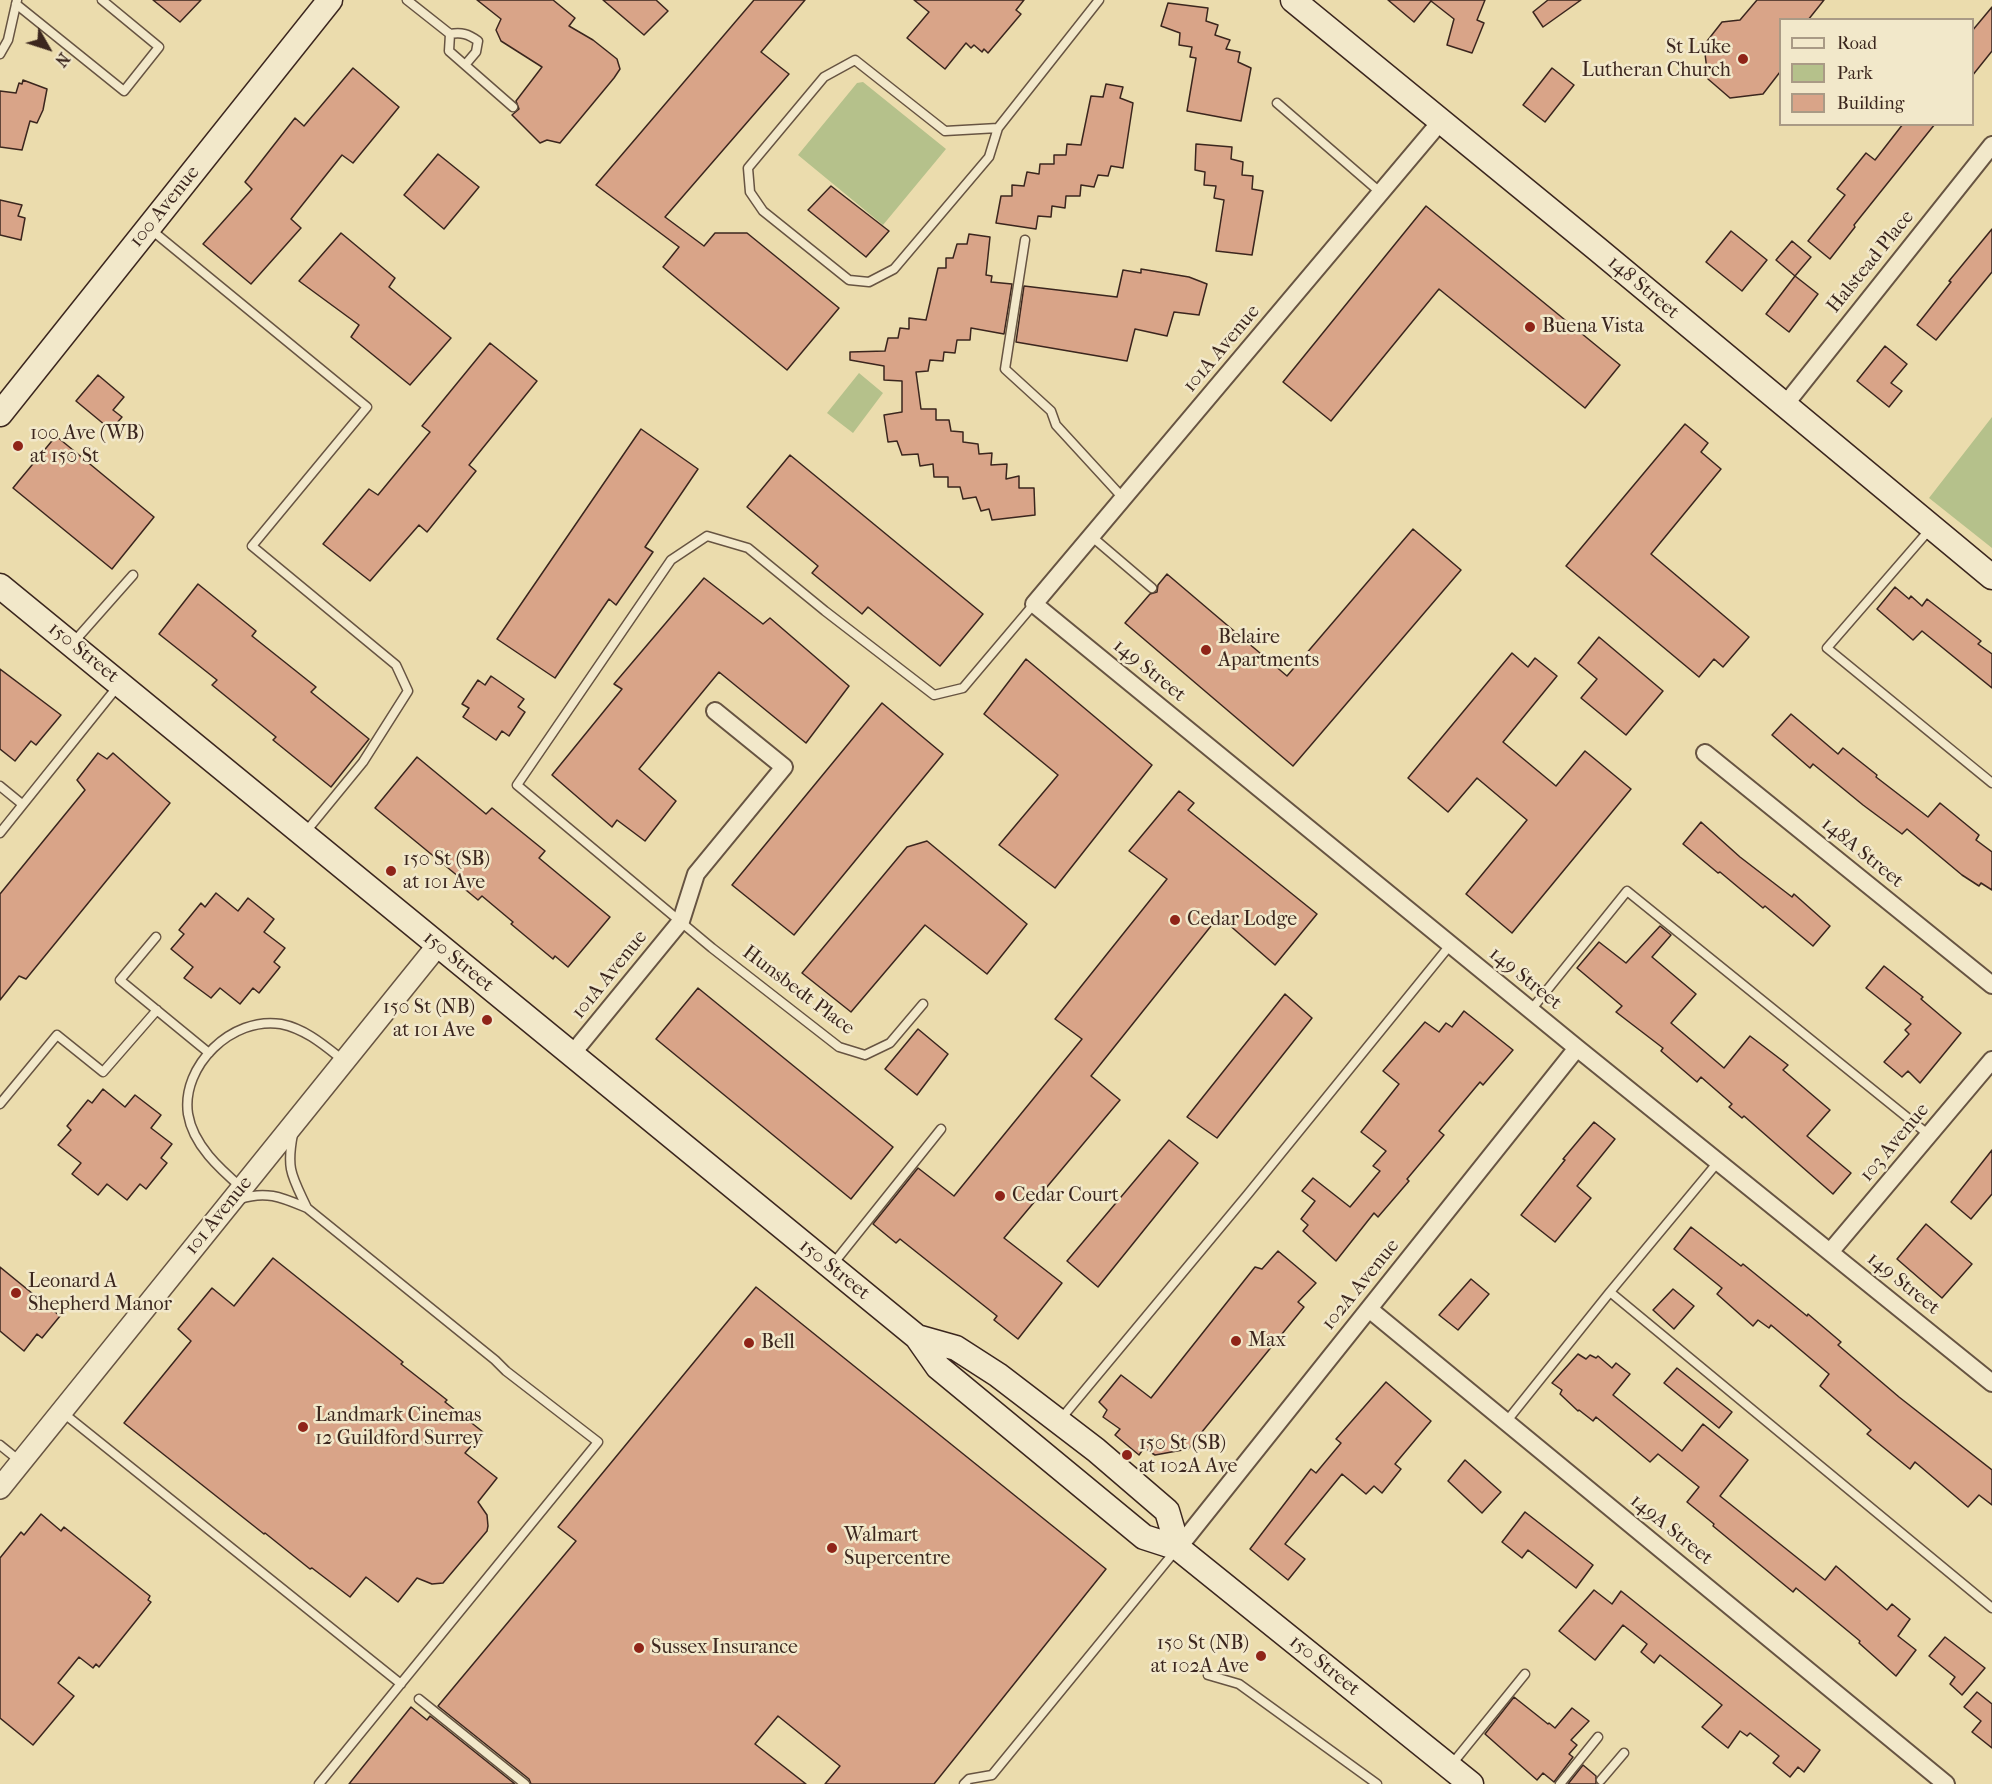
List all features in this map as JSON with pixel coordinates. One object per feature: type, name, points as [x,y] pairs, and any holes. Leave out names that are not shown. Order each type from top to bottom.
[{"type":"main road","name":"100 Avenue","points":[[0,414],[330,0]]},
{"type":"main road","name":"148 Street","points":[[1293,0],[1992,577]]},
{"type":"main road","name":"150 Street","points":[[0,586],[917,1337],[938,1367],[1144,1537],[1178,1548],[1471,1784]]},
{"type":"main road","name":"150 Street","points":[[917,1337],[956,1348],[998,1375],[1059,1420],[1167,1511],[1178,1548]]},
{"type":"street","name":"101A Avenue","points":[[1034,604],[1441,121]]},
{"type":"street","name":"Halstead Place","points":[[1784,406],[1992,145]]},
{"type":"street","name":"149 Street","points":[[1034,604],[1577,1048],[1992,1383]]},
{"type":"street","points":[[681,921],[696,873],[784,767],[716,711]]},
{"type":"street","name":"148A Street","points":[[1705,753],[1992,985]]},
{"type":"street","name":"101A Avenue","points":[[572,1054],[681,921]]},
{"type":"street","name":"101 Avenue","points":[[0,1488],[438,945]]},
{"type":"street","name":"102A Avenue","points":[[1178,1548],[1577,1048]]},
{"type":"street","name":"103 Avenue","points":[[1830,1252],[1992,1060]]},
{"type":"street","name":"149A Street","points":[[1369,1309],[1946,1784]]},
{"type":"lane","points":[[0,54],[8,39],[17,2],[124,91],[159,47],[102,0]]},
{"type":"lane","points":[[407,0],[450,34]]},
{"type":"lane","points":[[998,128],[945,130],[855,60],[824,77],[748,168],[750,192],[763,211],[849,280],[869,282],[894,269],[989,157],[998,128],[1099,0]]},
{"type":"lane","points":[[450,34],[459,32],[478,41],[476,52],[465,65]]},
{"type":"lane","points":[[450,34],[449,51],[513,107]]},
{"type":"lane","points":[[1277,103],[1381,192]]},
{"type":"lane","points":[[149,228],[366,407],[252,546],[396,665],[408,691],[363,762],[303,835]]},
{"type":"lane","points":[[1025,240],[1005,369],[1051,411],[1056,425],[1123,498]]},
{"type":"lane","points":[[1931,528],[1827,648],[1992,783]]},
{"type":"lane","name":"Hunsbedt Place","points":[[923,1005],[890,1043],[865,1055],[839,1047],[681,921],[517,785],[671,560],[707,536],[748,548],[934,695],[963,688],[1034,604]]},
{"type":"lane","points":[[1091,537],[1152,588]]},
{"type":"lane","points":[[72,645],[133,574]]},
{"type":"lane","points":[[0,832],[120,684]]},
{"type":"lane","points":[[0,786],[22,804]]},
{"type":"lane","points":[[1531,1010],[1626,891],[1929,1135]]},
{"type":"lane","points":[[156,937],[120,980],[209,1053]]},
{"type":"lane","points":[[1059,1420],[1248,1194],[1450,944]]},
{"type":"lane","points":[[0,1104],[57,1035],[103,1072],[156,1010]]},
{"type":"lane","points":[[319,1784],[598,1442],[506,1371],[307,1208],[277,1196],[236,1195],[224,1172],[195,1135],[188,1114],[189,1087],[200,1065],[214,1047],[236,1032],[260,1024],[281,1024],[319,1041],[344,1061]]},
{"type":"lane","points":[[295,1122],[289,1164],[307,1208]]},
{"type":"lane","points":[[831,1267],[941,1129]]},
{"type":"lane","points":[[1506,1422],[1718,1162]]},
{"type":"lane","points":[[1610,1292],[1992,1608]]},
{"type":"lane","points":[[62,1411],[400,1684]]},
{"type":"lane","points":[[0,1445],[21,1462]]},
{"type":"lane","points":[[964,1784],[969,1779],[993,1780],[1178,1548]]},
{"type":"lane","points":[[1450,1767],[1525,1674]]},
{"type":"lane","points":[[1208,1675],[1239,1684],[1377,1784]]},
{"type":"lane","points":[[419,1699],[525,1784]]},
{"type":"lane","points":[[1560,1784],[1598,1737]]},
{"type":"lane","points":[[1601,1780],[1624,1754]]},
{"type":"green space","points":[[863,82],[946,149],[883,225],[798,155],[857,83]]},
{"type":"green space","points":[[859,373],[883,393],[853,433],[827,413]]},
{"type":"green space","points":[[1992,417],[1992,548],[1929,498]]},
{"type":"building","points":[[153,0],[201,0],[180,22]]},
{"type":"building","points":[[477,0],[553,0],[575,18],[569,26],[593,40],[617,59],[620,69],[614,78],[560,143],[547,140],[540,143],[512,115],[519,109],[516,101],[542,67],[501,41],[496,30],[501,19]]},
{"type":"building","points":[[603,0],[656,0],[668,11],[644,35]]},
{"type":"building","points":[[754,0],[805,0],[761,52],[789,74],[665,217],[704,246],[715,233],[747,233],[839,308],[787,370],[663,267],[679,247],[596,185]]},
{"type":"building","points":[[914,0],[1024,0],[1016,10],[1021,14],[988,53],[984,49],[982,52],[974,45],[971,48],[966,43],[945,69],[907,38],[929,12]]},
{"type":"building","points":[[1388,0],[1485,0],[1477,20],[1484,23],[1472,53],[1447,45],[1454,19],[1431,1],[1414,22]]},
{"type":"building","points":[[1548,0],[1581,0],[1543,27],[1533,12]]},
{"type":"building","name":"St Luke Lutheran Church","points":[[1757,0],[1824,0],[1810,18],[1779,18],[1779,73],[1763,94],[1730,98],[1708,79],[1704,45],[1722,22],[1740,20]]},
{"type":"building","points":[[1168,3],[1208,8],[1206,21],[1218,25],[1215,35],[1230,40],[1226,49],[1240,52],[1238,62],[1251,68],[1241,121],[1187,111],[1196,58],[1190,57],[1192,47],[1179,45],[1180,33],[1161,26]]},
{"type":"building","points":[[1992,7],[1992,51],[1974,74],[1974,29]]},
{"type":"building","points":[[353,68],[399,107],[353,163],[342,155],[291,219],[301,228],[251,284],[203,244],[252,189],[245,182],[295,118],[304,126]]},
{"type":"building","points":[[1552,68],[1574,85],[1545,122],[1523,105]]},
{"type":"building","points":[[23,80],[47,89],[43,110],[37,123],[30,121],[22,150],[0,147],[0,91],[16,93],[19,83],[22,84]]},
{"type":"building","points":[[1106,84],[1123,87],[1120,98],[1133,103],[1123,168],[1111,166],[1108,176],[1098,175],[1094,187],[1081,185],[1080,196],[1066,196],[1065,208],[1052,206],[1051,217],[1038,216],[1036,229],[996,223],[1001,196],[1012,196],[1012,185],[1024,186],[1027,172],[1039,174],[1040,164],[1054,164],[1054,155],[1066,155],[1067,144],[1081,145],[1091,96],[1103,97]]},
{"type":"building","points":[[1901,126],[1933,126],[1854,225],[1855,227],[1830,259],[1808,241],[1845,195],[1837,189],[1866,153],[1875,160]]},
{"type":"building","points":[[1196,144],[1232,147],[1231,159],[1243,162],[1242,175],[1253,176],[1252,189],[1263,191],[1252,255],[1216,251],[1224,200],[1214,198],[1216,186],[1204,185],[1205,172],[1195,170]]},
{"type":"building","points":[[438,154],[479,187],[444,229],[404,195]]},
{"type":"building","points":[[831,186],[889,231],[866,257],[808,210]]},
{"type":"building","points":[[0,200],[22,205],[18,216],[25,218],[21,240],[0,235]]},
{"type":"building","name":"Buena Vista","points":[[1426,206],[1620,365],[1585,408],[1439,289],[1331,421],[1283,382]]},
{"type":"building","points":[[1992,229],[1992,272],[1936,340],[1917,325],[1951,282],[1949,281]]},
{"type":"building","points":[[1731,231],[1767,260],[1742,291],[1706,262]]},
{"type":"building","points":[[341,233],[395,278],[389,287],[451,338],[410,385],[351,337],[359,325],[299,281]]},
{"type":"building","points":[[969,234],[990,237],[986,275],[992,276],[991,282],[1012,284],[1004,334],[971,328],[970,340],[957,340],[955,353],[944,352],[943,361],[930,360],[928,371],[916,372],[921,409],[936,409],[936,420],[949,420],[951,431],[963,432],[963,442],[978,444],[979,454],[992,453],[991,465],[1007,464],[1006,479],[1019,476],[1019,488],[1034,488],[1035,515],[992,520],[989,509],[981,511],[976,497],[963,499],[960,487],[948,487],[948,477],[934,477],[933,464],[920,466],[918,454],[902,455],[897,441],[888,442],[884,415],[902,412],[902,381],[884,380],[884,366],[850,360],[850,352],[885,351],[888,338],[898,338],[900,328],[909,329],[909,318],[926,320],[938,268],[946,268],[946,258],[953,258],[957,244],[967,244]]},
{"type":"building","points":[[1792,241],[1811,257],[1795,276],[1776,260]]},
{"type":"building","points":[[1141,269],[1189,277],[1207,284],[1199,315],[1174,312],[1167,336],[1135,329],[1127,361],[1016,342],[1024,286],[1117,297],[1123,270],[1141,273]]},
{"type":"building","points":[[1795,276],[1818,294],[1789,332],[1766,314]]},
{"type":"building","points":[[490,343],[537,381],[469,465],[476,471],[427,532],[419,525],[370,581],[323,544],[369,489],[378,495],[430,432],[422,426]]},
{"type":"building","points":[[1885,346],[1907,364],[1891,383],[1902,391],[1889,407],[1857,381]]},
{"type":"building","points":[[98,375],[124,397],[113,410],[122,417],[111,430],[76,401]]},
{"type":"building","points":[[1685,424],[1708,443],[1701,452],[1721,469],[1651,554],[1749,637],[1723,667],[1714,659],[1699,677],[1566,566]]},
{"type":"building","points":[[641,429],[698,469],[645,547],[653,552],[616,605],[609,599],[555,678],[497,639]]},
{"type":"building","points":[[56,436],[154,517],[112,569],[13,488]]},
{"type":"building","points":[[790,455],[983,614],[940,666],[868,607],[862,614],[812,573],[818,566],[747,507]]},
{"type":"building","name":"Belaire Apartments","points":[[1413,529],[1461,570],[1293,766],[1125,623],[1150,594],[1157,592],[1158,585],[1167,574],[1287,676]]},
{"type":"building","points":[[704,578],[763,624],[770,618],[849,686],[806,743],[719,672],[639,769],[676,801],[645,841],[617,820],[612,827],[552,775],[622,689],[614,684]]},
{"type":"building","points":[[198,584],[256,631],[252,636],[316,687],[311,692],[369,739],[331,787],[273,740],[276,737],[212,685],[217,680],[159,634]]},
{"type":"building","points":[[1895,587],[1909,599],[1911,596],[1922,606],[1927,599],[1981,641],[1978,644],[1992,654],[1992,688],[1922,631],[1913,640],[1877,609]]},
{"type":"building","points":[[1599,637],[1663,691],[1626,735],[1581,698],[1597,679],[1578,663]]},
{"type":"building","points":[[1512,653],[1528,667],[1535,658],[1557,676],[1503,742],[1556,786],[1585,751],[1631,789],[1512,933],[1466,894],[1527,820],[1477,778],[1448,812],[1408,778]]},
{"type":"building","points":[[1026,659],[1152,765],[1055,888],[999,845],[1058,775],[984,714]]},
{"type":"building","points":[[0,669],[61,715],[36,745],[31,741],[15,761],[0,749]]},
{"type":"building","points":[[491,676],[524,699],[518,707],[525,712],[509,736],[502,731],[496,740],[463,717],[469,708],[462,704],[478,680],[485,685]]},
{"type":"building","points":[[882,703],[943,754],[794,935],[732,885]]},
{"type":"building","points":[[1791,714],[1838,754],[1843,748],[1928,817],[1940,803],[1979,835],[1976,840],[1992,852],[1992,890],[1981,883],[1979,886],[1962,875],[1907,829],[1902,834],[1813,764],[1810,768],[1772,735]]},
{"type":"building","points":[[98,753],[107,759],[113,753],[170,803],[26,979],[19,976],[0,1000],[0,894],[85,790],[77,780]]},
{"type":"building","points":[[417,757],[486,814],[492,808],[545,851],[539,858],[610,917],[568,967],[555,956],[553,959],[482,896],[478,900],[455,881],[459,877],[375,808]]},
{"type":"building","points":[[1179,791],[1194,803],[1188,810],[1317,914],[1275,965],[1219,916],[1091,1076],[1120,1100],[1004,1238],[1062,1283],[1018,1339],[994,1320],[997,1316],[900,1239],[896,1243],[873,1224],[918,1168],[954,1196],[1082,1039],[1055,1019],[1167,879],[1129,851]]},
{"type":"building","points":[[1701,822],[1740,857],[1792,897],[1794,894],[1830,926],[1813,946],[1765,906],[1763,908],[1683,844]]},
{"type":"building","points":[[927,841],[1027,924],[987,974],[925,925],[851,1012],[802,973],[907,847]]},
{"type":"building","points":[[216,893],[238,911],[248,898],[274,919],[264,932],[285,948],[274,962],[280,967],[259,993],[253,988],[240,1004],[220,988],[211,998],[184,978],[193,967],[171,949],[184,934],[179,930],[201,903],[205,907]]},
{"type":"building","points":[[1660,926],[1671,935],[1652,957],[1696,994],[1671,1023],[1724,1068],[1750,1036],[1788,1065],[1783,1070],[1830,1110],[1807,1136],[1851,1173],[1833,1194],[1744,1116],[1742,1118],[1729,1107],[1732,1104],[1701,1077],[1697,1082],[1661,1051],[1663,1048],[1616,1012],[1622,1006],[1577,968],[1599,942],[1626,963]]},
{"type":"building","points":[[1884,966],[1923,997],[1921,999],[1961,1033],[1920,1083],[1908,1071],[1902,1077],[1884,1062],[1909,1034],[1905,1030],[1911,1024],[1866,988]]},
{"type":"building","points":[[698,988],[893,1147],[851,1199],[656,1039]]},
{"type":"building","points":[[1285,994],[1312,1018],[1217,1138],[1187,1117]]},
{"type":"building","points":[[1464,1011],[1513,1050],[1483,1085],[1480,1082],[1439,1131],[1444,1135],[1407,1179],[1409,1181],[1378,1217],[1374,1213],[1336,1261],[1303,1231],[1308,1225],[1301,1219],[1315,1201],[1302,1191],[1313,1178],[1350,1207],[1380,1171],[1373,1166],[1386,1151],[1361,1132],[1399,1084],[1383,1071],[1425,1022],[1439,1032],[1446,1023],[1452,1027]]},
{"type":"building","points":[[918,1029],[948,1054],[917,1095],[885,1069]]},
{"type":"building","points":[[103,1089],[125,1107],[135,1095],[161,1115],[151,1128],[172,1144],[161,1158],[167,1163],[146,1189],[140,1184],[127,1200],[107,1184],[98,1195],[72,1174],[81,1163],[58,1145],[71,1130],[67,1126],[88,1100],[92,1103]]},
{"type":"building","points":[[1594,1122],[1615,1139],[1577,1186],[1591,1198],[1555,1242],[1521,1215]]},
{"type":"building","points":[[1169,1140],[1198,1163],[1098,1287],[1067,1261]]},
{"type":"building","points":[[1992,1150],[1992,1194],[1971,1219],[1951,1202]]},
{"type":"building","points":[[1926,1224],[1972,1264],[1942,1298],[1897,1259]]},
{"type":"building","points":[[1691,1227],[1741,1266],[1743,1264],[1807,1316],[1808,1314],[1841,1342],[1838,1345],[1899,1397],[1992,1470],[1992,1505],[1979,1495],[1968,1507],[1915,1462],[1910,1469],[1867,1434],[1871,1430],[1820,1386],[1829,1374],[1771,1325],[1769,1328],[1758,1320],[1753,1326],[1717,1294],[1722,1288],[1674,1249]]},
{"type":"building","name":"Max","points":[[1278,1251],[1316,1283],[1298,1302],[1304,1307],[1188,1449],[1155,1455],[1144,1448],[1139,1455],[1115,1435],[1120,1429],[1103,1417],[1107,1410],[1099,1402],[1121,1375],[1151,1398],[1255,1267],[1262,1269]]},
{"type":"building","name":"Landmark Cinemas 12 Guildford Surrey","points":[[273,1258],[403,1362],[401,1364],[483,1432],[465,1453],[497,1478],[478,1502],[487,1515],[487,1531],[443,1583],[432,1584],[417,1578],[398,1602],[366,1577],[350,1597],[264,1534],[124,1423],[191,1341],[178,1329],[212,1288],[234,1306]]},
{"type":"building","name":"Leonard A Shepherd Manor","points":[[0,1267],[60,1316],[42,1338],[37,1334],[24,1351],[0,1331]]},
{"type":"building","points":[[1471,1279],[1489,1294],[1458,1330],[1439,1315]]},
{"type":"building","name":"Walmart Supercentre","points":[[756,1287],[1106,1569],[934,1784],[825,1784],[840,1766],[778,1716],[755,1744],[806,1784],[531,1784],[529,1779],[438,1706],[576,1541],[558,1527]]},
{"type":"building","points":[[1673,1289],[1694,1306],[1674,1329],[1653,1310]]},
{"type":"building","points":[[1578,1354],[1586,1359],[1590,1355],[1596,1358],[1598,1356],[1612,1368],[1616,1363],[1630,1374],[1613,1395],[1682,1451],[1703,1424],[1748,1460],[1720,1496],[1825,1580],[1836,1566],[1887,1610],[1892,1604],[1910,1619],[1898,1636],[1916,1650],[1896,1676],[1859,1643],[1860,1641],[1796,1588],[1793,1592],[1687,1502],[1699,1487],[1658,1454],[1650,1462],[1596,1417],[1593,1421],[1560,1394],[1562,1390],[1552,1383]]},
{"type":"building","points":[[1677,1368],[1732,1412],[1719,1428],[1664,1383]]},
{"type":"building","points":[[1386,1382],[1431,1421],[1395,1464],[1401,1469],[1382,1493],[1374,1486],[1366,1494],[1342,1474],[1285,1544],[1305,1559],[1288,1580],[1250,1549],[1311,1469],[1316,1473],[1341,1443],[1336,1439]]},
{"type":"building","points":[[1465,1460],[1501,1492],[1482,1513],[1448,1481]]},
{"type":"building","points":[[1525,1512],[1593,1565],[1576,1588],[1528,1550],[1522,1558],[1502,1542]]},
{"type":"building","points":[[41,1514],[61,1531],[64,1527],[150,1596],[148,1600],[151,1602],[99,1667],[96,1664],[93,1668],[79,1657],[58,1683],[74,1696],[33,1745],[0,1718],[0,1558],[21,1532],[24,1535]]},
{"type":"building","points":[[1594,1590],[1612,1604],[1621,1591],[1820,1750],[1804,1772],[1798,1767],[1790,1777],[1773,1763],[1779,1756],[1750,1733],[1747,1736],[1740,1731],[1728,1748],[1702,1727],[1722,1705],[1660,1655],[1654,1663],[1641,1652],[1647,1644],[1623,1625],[1595,1660],[1559,1631]]},
{"type":"building","points":[[1945,1637],[1985,1668],[1962,1695],[1950,1684],[1955,1677],[1929,1656]]},
{"type":"building","points":[[1977,1692],[1992,1704],[1992,1748],[1972,1732],[1981,1721],[1964,1707]]},
{"type":"building","points":[[1514,1697],[1555,1728],[1572,1708],[1589,1721],[1571,1740],[1577,1745],[1569,1754],[1573,1757],[1554,1782],[1543,1773],[1537,1780],[1485,1734]]},
{"type":"building","points":[[411,1707],[427,1720],[430,1716],[515,1784],[349,1784]]},
{"type":"building","points":[[1583,1765],[1596,1776],[1596,1784],[1568,1784]]},
{"type":"place","name":"St Luke Lutheran Church","points":[[1743,59]]},
{"type":"place","name":"Buena Vista","points":[[1530,327]]},
{"type":"place","name":"100 Ave (WB) at 150 St","points":[[18,446]]},
{"type":"place","name":"Belaire Apartments","points":[[1206,650]]},
{"type":"place","name":"150 St (SB) at 101 Ave","points":[[391,871]]},
{"type":"place","name":"Cedar Lodge","points":[[1175,920]]},
{"type":"place","name":"150 St (NB) at 101 Ave","points":[[487,1020]]},
{"type":"place","name":"Cedar Court","points":[[1000,1196]]},
{"type":"place","name":"Leonard A Shepherd Manor","points":[[16,1293]]},
{"type":"place","name":"Max","points":[[1236,1341]]},
{"type":"place","name":"Bell","points":[[749,1343]]},
{"type":"place","name":"Landmark Cinemas 12 Guildford Surrey","points":[[303,1427]]},
{"type":"place","name":"150 St (SB) at 102A Ave","points":[[1127,1455]]},
{"type":"place","name":"Walmart Supercentre","points":[[832,1548]]},
{"type":"place","name":"Sussex Insurance","points":[[639,1648]]},
{"type":"place","name":"150 St (NB) at 102A Ave","points":[[1261,1656]]}]
